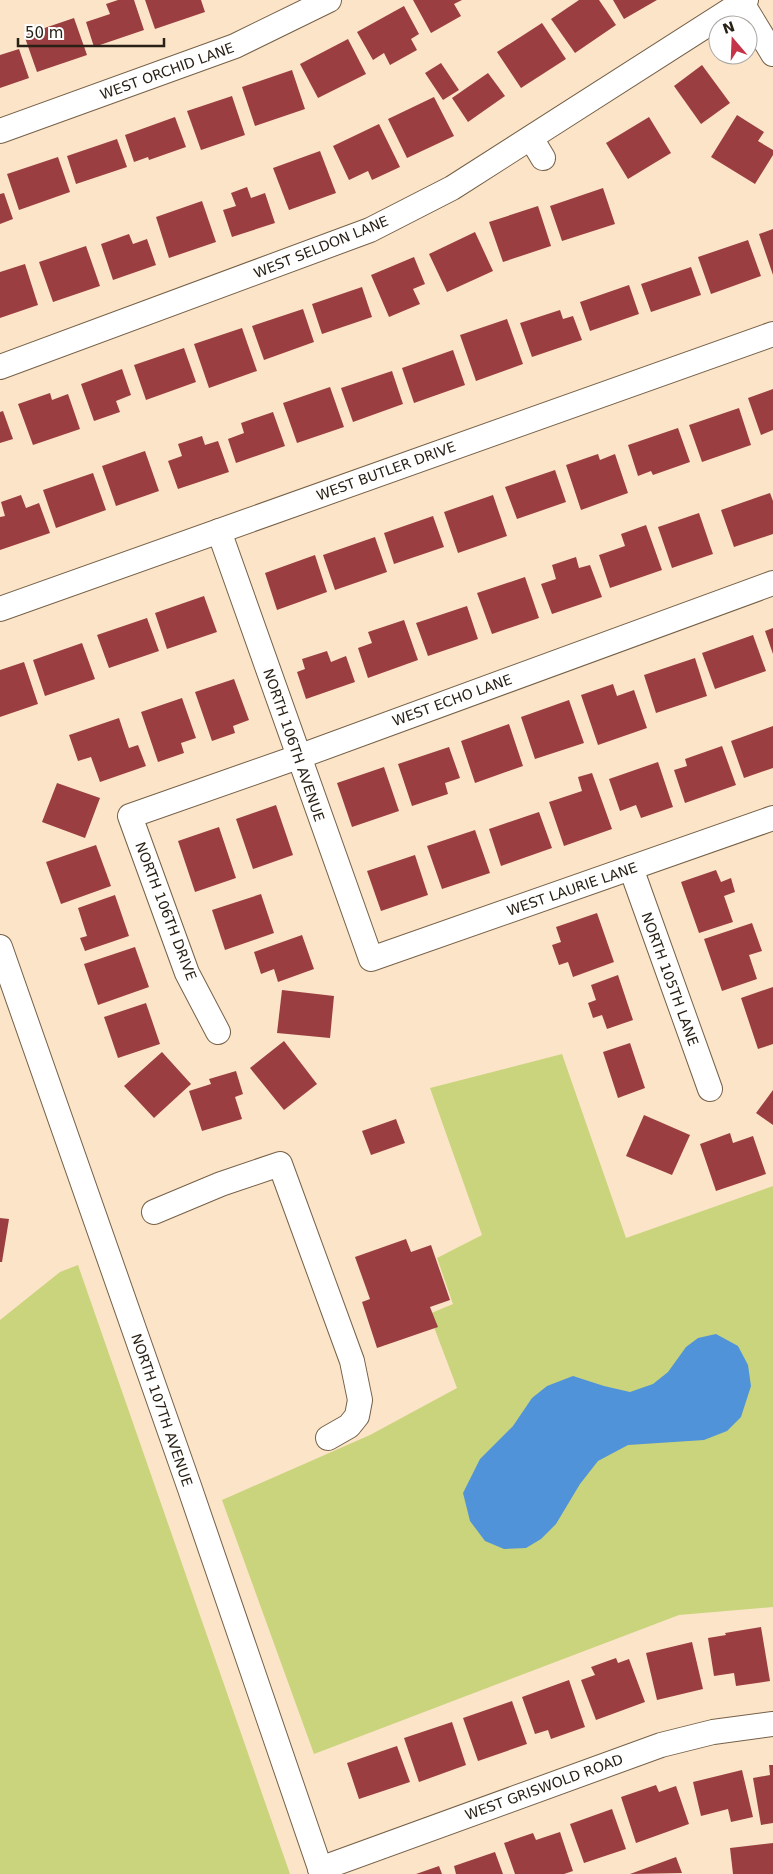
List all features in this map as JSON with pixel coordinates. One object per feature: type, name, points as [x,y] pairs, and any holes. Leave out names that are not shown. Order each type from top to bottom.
[{"type":"street","name":"WEST ORCHID LANE","points":[[0,130],[235,46],[329,0]]},
{"type":"street","points":[[744,2],[773,54]]},
{"type":"street","name":"WEST SELDON LANE","points":[[0,367],[370,230],[452,188],[744,2]]},
{"type":"street","points":[[531,138],[543,158]]},
{"type":"street","name":"WEST BUTLER DRIVE","points":[[0,609],[773,334]]},
{"type":"street","name":"NORTH 106TH AVENUE","points":[[219,530],[371,959]]},
{"type":"street","name":"WEST ECHO LANE","points":[[130,816],[298,757],[773,583]]},
{"type":"street","name":"NORTH 106TH DRIVE","points":[[130,816],[187,973],[218,1032]]},
{"type":"street","name":"WEST LAURIE LANE","points":[[371,959],[773,818]]},
{"type":"street","name":"NORTH 105TH LANE","points":[[631,868],[710,1089]]},
{"type":"street","name":"NORTH 107TH AVENUE","points":[[0,947],[189,1486],[321,1872]]},
{"type":"street","points":[[154,1212],[221,1184],[280,1164],[352,1360],[360,1400],[357,1416],[349,1426],[328,1438]]},
{"type":"street","name":"WEST GRISWOLD ROAD","points":[[321,1872],[660,1745],[713,1732],[773,1724]]},
{"type":"green space","points":[[562,1054],[626,1238],[773,1186],[773,1607],[679,1615],[314,1754],[222,1500],[370,1435],[457,1388],[429,1314],[453,1304],[437,1258],[482,1235],[430,1088]]},
{"type":"green space","points":[[78,1265],[290,1874],[0,1874],[0,1320],[60,1272]]},
{"type":"water","points":[[716,1334],[738,1346],[748,1365],[751,1386],[741,1417],[727,1431],[704,1440],[628,1445],[598,1461],[580,1484],[556,1524],[541,1539],[526,1548],[504,1549],[485,1541],[470,1521],[463,1493],[480,1459],[513,1426],[532,1398],[547,1386],[573,1376],[630,1392],[653,1384],[668,1372],[686,1347],[698,1338]]},
{"type":"building","points":[[118,0],[134,0],[144,30],[94,47],[86,22],[110,14],[106,4]]},
{"type":"building","points":[[145,0],[201,0],[205,12],[155,29]]},
{"type":"building","points":[[413,0],[462,0],[454,4],[461,16],[431,33]]},
{"type":"building","points":[[579,0],[599,0],[616,25],[575,53],[551,19]]},
{"type":"building","points":[[613,0],[657,0],[624,19]]},
{"type":"building","points":[[404,6],[419,34],[411,39],[417,50],[390,65],[384,53],[373,60],[357,32]]},
{"type":"building","points":[[74,18],[87,55],[37,72],[24,35]]},
{"type":"building","points":[[542,23],[566,59],[521,88],[497,52]]},
{"type":"building","points":[[348,39],[366,74],[318,98],[300,64]]},
{"type":"building","points":[[19,49],[29,78],[0,88],[0,55]]},
{"type":"building","points":[[441,63],[459,90],[443,100],[425,73]]},
{"type":"building","points":[[702,65],[730,103],[701,124],[674,86]]},
{"type":"building","points":[[292,70],[305,109],[255,126],[242,87]]},
{"type":"building","points":[[488,73],[505,96],[468,122],[452,98]]},
{"type":"building","points":[[232,96],[245,135],[201,150],[187,111]]},
{"type":"building","points":[[434,97],[454,136],[407,158],[388,119]]},
{"type":"building","points":[[737,115],[764,132],[758,141],[773,150],[773,155],[755,184],[711,157]]},
{"type":"building","points":[[175,117],[186,147],[149,160],[148,157],[134,162],[125,135]]},
{"type":"building","points":[[649,117],[671,153],[628,179],[606,143]]},
{"type":"building","points":[[379,124],[400,167],[372,180],[368,171],[349,180],[333,146]]},
{"type":"building","points":[[117,139],[127,167],[76,184],[67,156]]},
{"type":"building","points":[[320,151],[336,193],[289,210],[273,168]]},
{"type":"building","points":[[58,157],[70,192],[19,210],[7,174]]},
{"type":"building","points":[[247,187],[251,198],[265,193],[275,223],[232,237],[223,210],[236,206],[231,193]]},
{"type":"building","points":[[603,188],[615,224],[562,241],[550,206]]},
{"type":"building","points":[[4,193],[13,219],[0,224],[0,194]]},
{"type":"building","points":[[202,201],[216,242],[169,258],[156,217]]},
{"type":"building","points":[[538,206],[551,246],[503,262],[489,222]]},
{"type":"building","points":[[773,229],[773,275],[759,234]]},
{"type":"building","points":[[475,232],[493,271],[447,292],[429,254]]},
{"type":"building","points":[[129,234],[133,244],[147,239],[156,265],[113,280],[101,244]]},
{"type":"building","points":[[748,240],[761,276],[711,294],[698,257]]},
{"type":"building","points":[[86,246],[100,286],[53,302],[39,262]]},
{"type":"building","points":[[414,257],[425,284],[413,289],[420,304],[389,317],[371,275]]},
{"type":"building","points":[[25,264],[38,305],[0,318],[0,272]]},
{"type":"building","points":[[691,267],[701,295],[651,312],[641,284]]},
{"type":"building","points":[[629,285],[639,314],[590,331],[580,302]]},
{"type":"building","points":[[362,287],[372,317],[322,334],[312,304]]},
{"type":"building","points":[[303,309],[314,342],[264,360],[252,326]]},
{"type":"building","points":[[560,310],[563,319],[573,316],[582,340],[532,357],[520,323]]},
{"type":"building","points":[[507,319],[523,364],[476,381],[460,335]]},
{"type":"building","points":[[242,328],[257,371],[209,388],[194,344]]},
{"type":"building","points":[[184,348],[196,382],[146,400],[134,365]]},
{"type":"building","points":[[453,350],[465,385],[414,403],[402,368]]},
{"type":"building","points":[[122,369],[131,395],[116,401],[120,412],[94,421],[81,384]]},
{"type":"building","points":[[392,371],[403,404],[353,422],[341,388]]},
{"type":"building","points":[[330,387],[344,427],[297,443],[283,403]]},
{"type":"building","points":[[773,389],[773,430],[761,435],[748,398]]},
{"type":"building","points":[[50,393],[52,400],[68,394],[80,429],[33,445],[18,404]]},
{"type":"building","points":[[739,408],[751,445],[702,462],[689,425]]},
{"type":"building","points":[[3,411],[13,439],[0,443],[0,412]]},
{"type":"building","points":[[273,412],[285,446],[236,463],[228,439],[244,433],[241,423]]},
{"type":"building","points":[[678,428],[690,462],[653,475],[651,471],[638,476],[628,445]]},
{"type":"building","points":[[202,436],[205,445],[218,441],[229,472],[178,489],[168,461],[182,456],[178,444]]},
{"type":"building","points":[[145,451],[159,491],[116,506],[102,466]]},
{"type":"building","points":[[598,454],[600,460],[615,454],[628,493],[581,510],[566,465]]},
{"type":"building","points":[[555,470],[566,502],[517,519],[505,487]]},
{"type":"building","points":[[93,473],[106,510],[56,528],[43,490]]},
{"type":"building","points":[[770,493],[773,501],[773,534],[734,547],[721,510]]},
{"type":"building","points":[[21,495],[26,508],[39,503],[50,533],[0,550],[0,517],[5,516],[1,502]]},
{"type":"building","points":[[493,495],[507,536],[458,553],[444,512]]},
{"type":"building","points":[[699,513],[713,554],[672,568],[658,527]]},
{"type":"building","points":[[433,516],[444,547],[394,564],[384,533]]},
{"type":"building","points":[[646,525],[662,570],[610,588],[599,555],[625,546],[621,534]]},
{"type":"building","points":[[375,537],[387,572],[335,590],[323,555]]},
{"type":"building","points":[[315,555],[327,592],[277,610],[265,573]]},
{"type":"building","points":[[576,557],[579,568],[590,565],[602,597],[552,614],[541,584],[556,579],[552,565]]},
{"type":"building","points":[[525,577],[539,618],[492,634],[477,593]]},
{"type":"building","points":[[204,596],[217,632],[167,649],[155,613]]},
{"type":"building","points":[[467,606],[478,639],[428,656],[416,623]]},
{"type":"building","points":[[147,618],[159,651],[109,668],[97,635]]},
{"type":"building","points":[[404,620],[418,660],[368,678],[358,648],[372,643],[368,632]]},
{"type":"building","points":[[773,628],[773,654],[765,631]]},
{"type":"building","points":[[753,635],[766,671],[715,689],[702,653]]},
{"type":"building","points":[[82,643],[95,679],[45,696],[33,660]]},
{"type":"building","points":[[327,651],[331,662],[346,656],[355,682],[306,699],[297,672],[305,669],[302,659]]},
{"type":"building","points":[[695,658],[707,696],[656,713],[644,675]]},
{"type":"building","points":[[24,662],[38,704],[0,717],[0,670]]},
{"type":"building","points":[[234,679],[249,720],[233,726],[235,733],[212,741],[195,692]]},
{"type":"building","points":[[613,684],[617,696],[634,690],[647,728],[598,745],[581,695]]},
{"type":"building","points":[[182,698],[196,738],[181,743],[184,753],[158,762],[141,712]]},
{"type":"building","points":[[569,700],[584,743],[535,759],[521,717]]},
{"type":"building","points":[[119,718],[129,748],[138,745],[146,766],[100,782],[91,757],[78,761],[69,735]]},
{"type":"building","points":[[509,724],[523,766],[475,783],[461,741]]},
{"type":"building","points":[[773,726],[773,768],[744,778],[731,741]]},
{"type":"building","points":[[722,746],[736,785],[685,803],[674,770],[687,766],[685,759]]},
{"type":"building","points":[[449,747],[460,778],[445,783],[448,794],[412,806],[398,764]]},
{"type":"building","points":[[658,762],[673,807],[641,818],[636,805],[620,811],[609,779]]},
{"type":"building","points":[[384,767],[399,811],[352,827],[337,783]]},
{"type":"building","points":[[592,773],[612,829],[564,846],[549,802],[582,791],[578,777]]},
{"type":"building","points":[[57,783],[100,798],[85,838],[42,822]]},
{"type":"building","points":[[276,805],[293,855],[253,869],[236,819]]},
{"type":"building","points":[[539,812],[552,848],[501,866],[489,829]]},
{"type":"building","points":[[219,827],[236,878],[195,892],[178,841]]},
{"type":"building","points":[[475,830],[490,873],[442,889],[427,846]]},
{"type":"building","points":[[96,845],[111,886],[61,904],[46,862]]},
{"type":"building","points":[[415,855],[428,895],[381,911],[367,871]]},
{"type":"building","points":[[716,870],[721,882],[731,878],[735,892],[724,896],[733,922],[699,933],[681,882]]},
{"type":"building","points":[[261,894],[274,933],[225,950],[212,910]]},
{"type":"building","points":[[115,895],[129,936],[85,951],[80,938],[87,936],[78,908]]},
{"type":"building","points":[[597,913],[614,962],[573,977],[568,962],[559,965],[552,945],[561,942],[556,927]]},
{"type":"building","points":[[752,923],[762,951],[749,955],[757,979],[722,991],[704,939]]},
{"type":"building","points":[[302,935],[314,969],[278,982],[274,969],[261,974],[254,952]]},
{"type":"building","points":[[135,947],[149,987],[98,1005],[84,964]]},
{"type":"building","points":[[618,975],[633,1020],[607,1029],[602,1015],[593,1018],[588,1003],[596,1000],[591,985]]},
{"type":"building","points":[[773,987],[773,1044],[758,1049],[741,998]]},
{"type":"building","points":[[282,990],[334,996],[330,1038],[277,1033]]},
{"type":"building","points":[[146,1003],[160,1044],[118,1058],[104,1017]]},
{"type":"building","points":[[284,1041],[317,1084],[284,1110],[250,1068]]},
{"type":"building","points":[[630,1043],[645,1088],[618,1098],[603,1052]]},
{"type":"building","points":[[162,1052],[191,1084],[154,1118],[124,1086]]},
{"type":"building","points":[[236,1071],[243,1094],[235,1097],[242,1119],[202,1131],[189,1091],[211,1084],[209,1079]]},
{"type":"building","points":[[773,1090],[773,1125],[756,1113]]},
{"type":"building","points":[[644,1115],[690,1135],[672,1175],[626,1156]]},
{"type":"building","points":[[396,1119],[405,1143],[371,1155],[362,1131]]},
{"type":"building","points":[[730,1133],[733,1143],[753,1136],[766,1174],[716,1191],[700,1144]]},
{"type":"building","points":[[0,1218],[9,1219],[2,1262],[0,1262]]},
{"type":"building","points":[[406,1239],[411,1252],[431,1245],[450,1300],[430,1307],[438,1327],[377,1348],[362,1302],[370,1299],[355,1257]]},
{"type":"building","points":[[761,1627],[770,1681],[736,1686],[734,1673],[714,1676],[708,1638]]},
{"type":"building","points":[[692,1642],[703,1689],[657,1700],[646,1653]]},
{"type":"building","points":[[616,1658],[618,1663],[629,1659],[645,1702],[596,1720],[581,1680],[595,1675],[591,1667]]},
{"type":"building","points":[[569,1680],[585,1727],[551,1739],[548,1730],[535,1734],[522,1697]]},
{"type":"building","points":[[512,1701],[527,1744],[478,1761],[463,1718]]},
{"type":"building","points":[[452,1722],[466,1765],[419,1782],[404,1738]]},
{"type":"building","points":[[397,1746],[410,1782],[359,1799],[347,1763]]},
{"type":"building","points":[[769,1765],[773,1765],[773,1823],[761,1825],[753,1778],[770,1775]]},
{"type":"building","points":[[742,1770],[753,1817],[731,1822],[728,1809],[701,1816],[693,1782]]},
{"type":"building","points":[[656,1785],[659,1792],[676,1786],[689,1824],[636,1843],[621,1797]]},
{"type":"building","points":[[612,1809],[626,1849],[584,1863],[570,1824]]},
{"type":"building","points":[[560,1832],[573,1871],[564,1874],[515,1874],[504,1843],[533,1833],[536,1840]]},
{"type":"building","points":[[773,1843],[773,1874],[733,1874],[730,1848]]},
{"type":"building","points":[[495,1852],[503,1874],[456,1874],[454,1866]]},
{"type":"building","points":[[676,1857],[682,1873],[630,1874]]},
{"type":"building","points":[[439,1866],[442,1874],[416,1874]]}]
